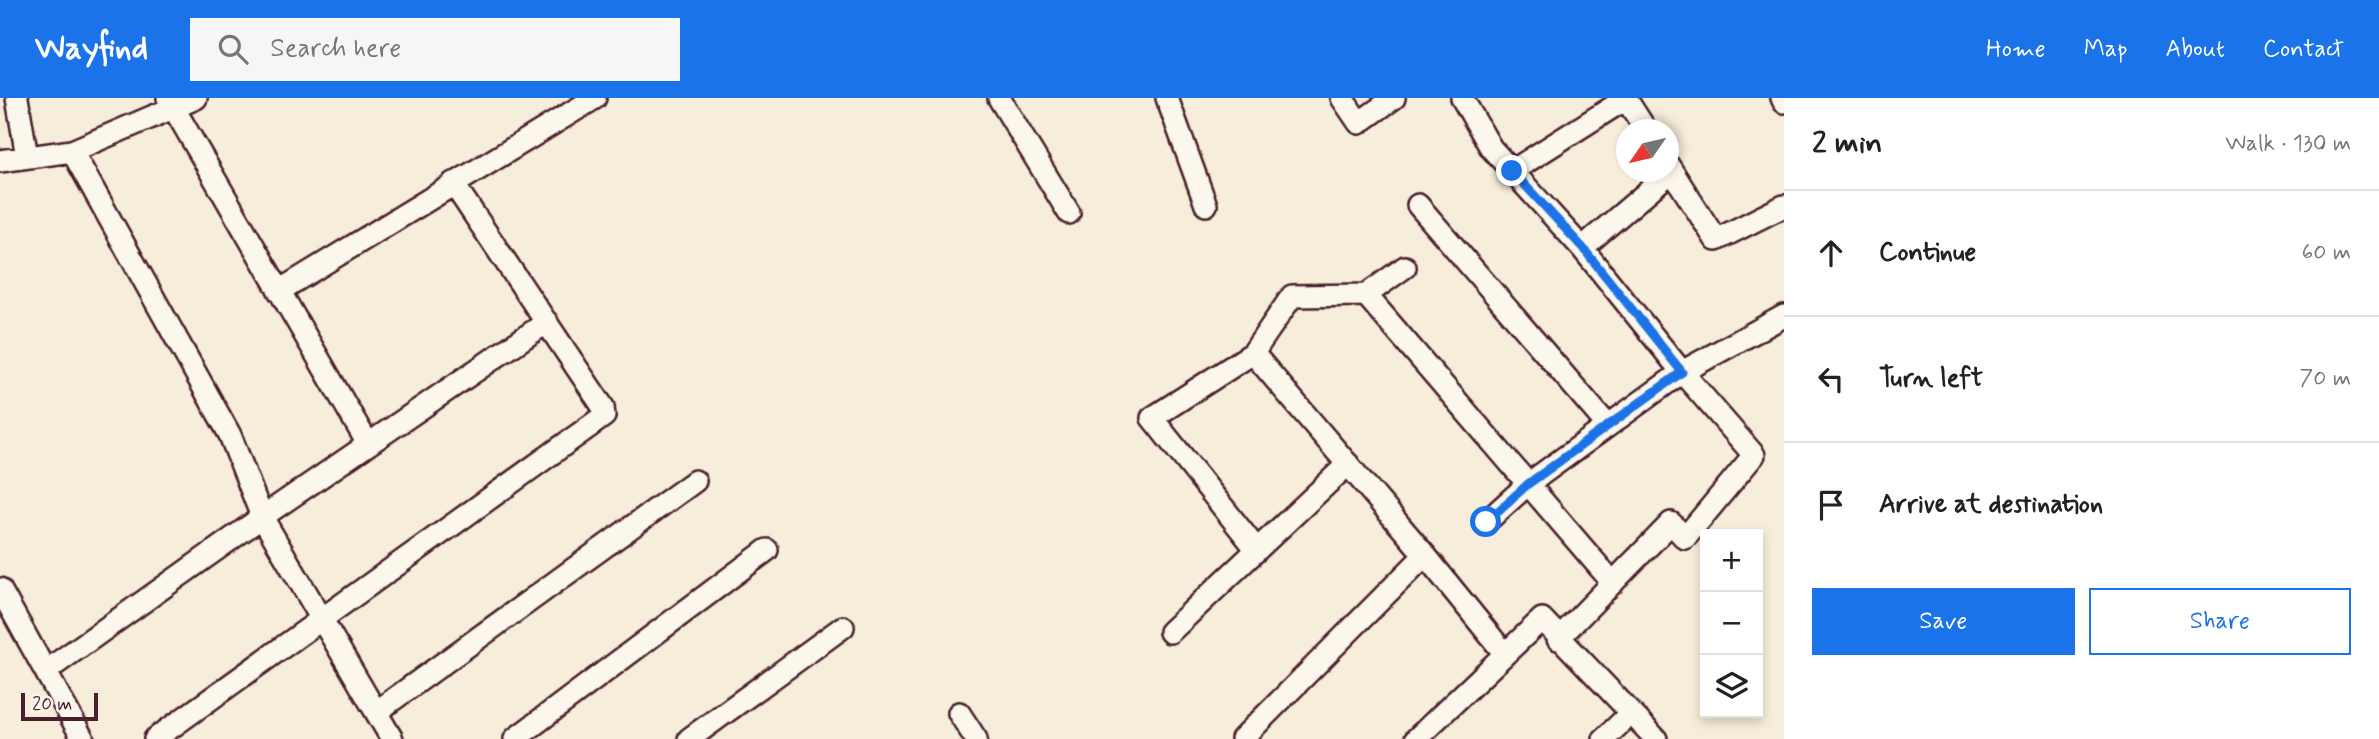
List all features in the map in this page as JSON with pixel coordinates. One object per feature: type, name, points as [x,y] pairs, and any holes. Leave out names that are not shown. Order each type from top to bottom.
[{"type":"street","points":[[17,98],[27,158]]},
{"type":"street","points":[[0,161],[72,151],[170,103],[196,98]]},
{"type":"street","points":[[279,290],[595,98]]},
{"type":"street","points":[[999,98],[1069,213]]},
{"type":"street","points":[[1167,98],[1206,205]]},
{"type":"street","points":[[1342,98],[1359,123],[1394,98]]},
{"type":"street","points":[[1462,98],[1491,148],[1583,248],[1682,372],[1754,455],[1685,538],[1671,523],[1558,639]]},
{"type":"street","points":[[1512,171],[1627,98],[1639,119]]},
{"type":"street","points":[[170,103],[368,444]]},
{"type":"street","points":[[72,151],[230,435],[262,517],[376,712],[385,736]]},
{"type":"street","points":[[1583,248],[1655,182]]},
{"type":"street","points":[[1679,182],[1716,240],[1784,206]]},
{"type":"street","points":[[155,739],[604,416],[603,407],[453,183]]},
{"type":"street","points":[[1418,205],[1608,426]]},
{"type":"street","points":[[1257,550],[1152,418],[1253,353],[1293,296],[1366,295],[1405,267]]},
{"type":"street","points":[[1366,295],[1614,583]]},
{"type":"street","points":[[1486,522],[1528,484],[1682,372],[1784,316]]},
{"type":"street","points":[[46,671],[262,517],[547,322]]},
{"type":"street","points":[[1253,353],[1425,555],[1505,654]]},
{"type":"street","points":[[1170,632],[1348,464]]},
{"type":"street","points":[[376,712],[695,481]]},
{"type":"street","points":[[515,739],[767,550]]},
{"type":"street","points":[[1242,739],[1425,555]]},
{"type":"street","points":[[0,589],[83,739]]},
{"type":"street","points":[[1416,739],[1542,620],[1656,739]]},
{"type":"street","points":[[689,739],[843,627]]},
{"type":"street","points":[[959,713],[976,739]]},
{"type":"street","points":[[1604,739],[1631,713]]},
{"type":"route","points":[[1486,522],[1528,484],[1682,372],[1583,248],[1512,171]]}]
